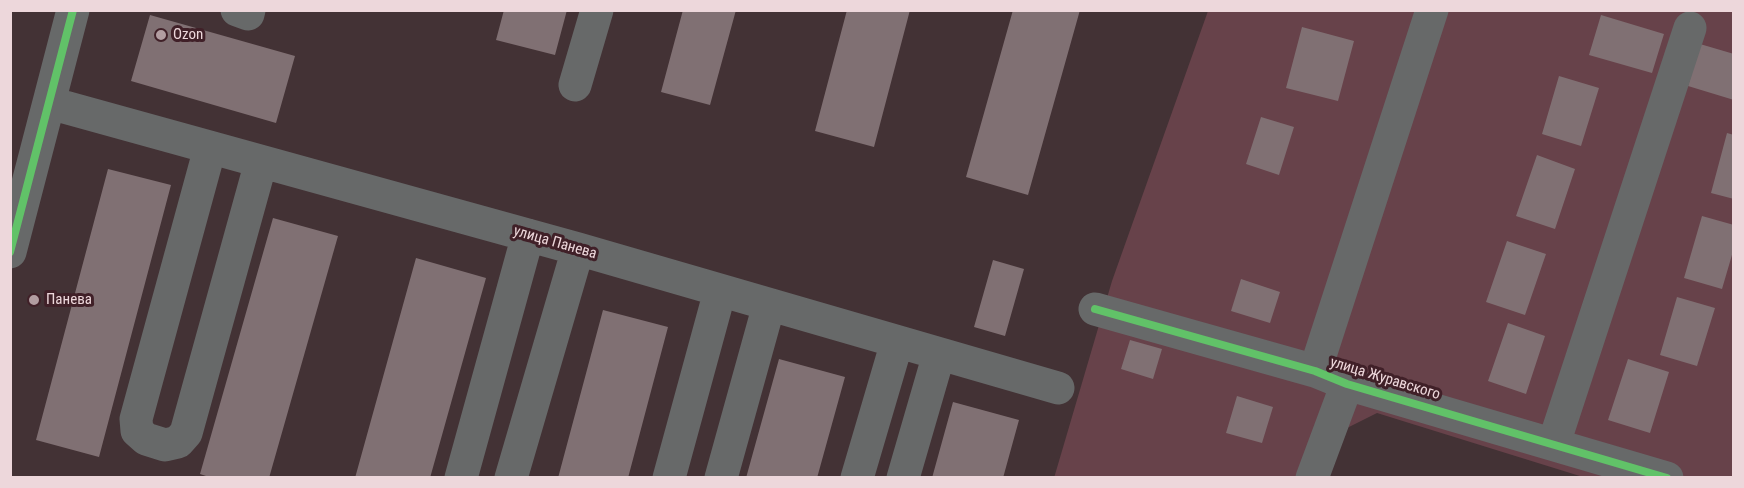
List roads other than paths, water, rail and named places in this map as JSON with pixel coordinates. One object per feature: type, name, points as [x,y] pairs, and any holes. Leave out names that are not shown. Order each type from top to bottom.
[{"type":"street","points":[[10,252],[73,10]]},
{"type":"street","points":[[237,10],[248,14],[249,10]]},
{"type":"street","points":[[575,85],[597,10]]},
{"type":"street","points":[[1315,371],[1432,10]]},
{"type":"street","points":[[1554,443],[1690,28]]},
{"type":"street","name":"улица Панева","points":[[50,103],[578,249],[1058,388]]},
{"type":"street","points":[[210,148],[136,419],[137,431],[146,439],[165,445],[178,442],[186,434],[261,162]]},
{"type":"street","points":[[461,477],[528,235]]},
{"type":"street","points":[[511,477],[578,249]]},
{"type":"street","points":[[669,477],[720,291]]},
{"type":"street","points":[[721,477],[769,304]]},
{"type":"street","name":"улица Журавского","points":[[1095,309],[1315,371],[1347,384],[1667,477]]},
{"type":"street","points":[[857,477],[897,342]]},
{"type":"street","points":[[903,477],[939,354]]},
{"type":"street","points":[[1312,477],[1347,384]]},
{"type":"place","name":"Ozon","points":[[161,35]]},
{"type":"place","name":"Панева","points":[[34,300]]}]
